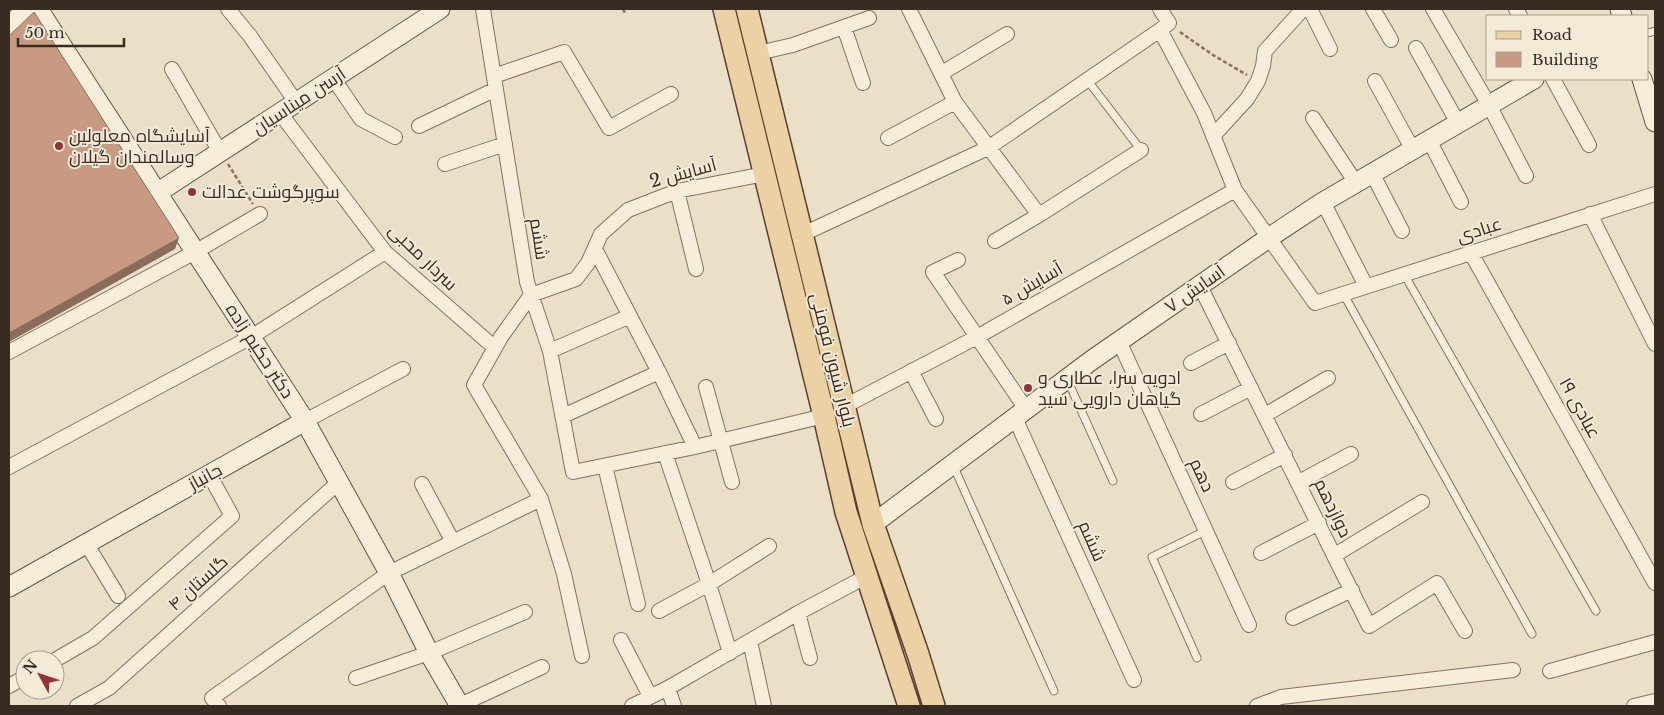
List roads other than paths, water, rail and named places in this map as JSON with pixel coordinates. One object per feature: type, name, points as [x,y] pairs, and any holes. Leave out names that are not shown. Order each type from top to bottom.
[{"type":"main road","name":"بلوار شیون فومنی","points":[[724,9],[846,512],[909,706]]},
{"type":"main road","name":"بلوار شیون فومنی","points":[[747,9],[873,524],[934,706]]},
{"type":"main road","points":[[894,660],[918,654]]},
{"type":"street","points":[[9,26],[27,9]]},
{"type":"street","name":"دکتر حکیم زاده","points":[[38,9],[305,421],[389,573],[429,653],[459,706]]},
{"type":"street","name":"سردار محبی","points":[[228,9],[250,36],[288,107],[385,252],[495,348]]},
{"type":"street","name":"آرسن میناسیان","points":[[157,193],[440,9]]},
{"type":"street","name":"ششم","points":[[483,9],[527,282],[550,351],[573,472],[604,466]]},
{"type":"street","points":[[1160,9],[1164,27],[1204,113],[1235,190],[1270,238]]},
{"type":"street","points":[[1213,136],[1247,99],[1258,81],[1265,51],[1303,9]]},
{"type":"street","points":[[1310,9],[1330,49]]},
{"type":"street","points":[[1373,9],[1391,40]]},
{"type":"street","points":[[1433,9],[1489,105],[1526,176]]},
{"type":"street","points":[[911,10],[955,102],[1039,215]]},
{"type":"street","points":[[758,53],[793,45],[869,18]]},
{"type":"street","points":[[844,27],[863,83]]},
{"type":"street","points":[[801,235],[988,148],[1164,27]]},
{"type":"street","points":[[942,73],[1007,34]]},
{"type":"street","points":[[1416,48],[1458,123]]},
{"type":"street","points":[[419,126],[495,82],[564,52],[609,128],[671,94]]},
{"type":"street","points":[[172,69],[220,152]]},
{"type":"street","points":[[333,78],[360,119],[395,137]]},
{"type":"street","name":"آسایش ۷","points":[[873,524],[1120,341],[1323,202],[1532,80]]},
{"type":"street","points":[[1555,80],[1589,145]]},
{"type":"street","points":[[1642,80],[1654,112]]},
{"type":"street","points":[[1375,81],[1461,202]]},
{"type":"street","points":[[888,138],[955,102]]},
{"type":"street","points":[[1312,118],[1356,183]]},
{"type":"street","points":[[445,164],[505,144]]},
{"type":"street","points":[[995,240],[1039,215],[1141,150]]},
{"type":"street","points":[[1372,173],[1402,231]]},
{"type":"street","name":"آسایش 2","points":[[531,295],[576,279],[588,263],[601,234],[628,210],[677,190],[764,174]]},
{"type":"street","points":[[677,190],[696,269]]},
{"type":"street","name":"آسایش ۵","points":[[845,406],[977,337],[1235,190]]},
{"type":"street","name":"عبادی","points":[[1270,238],[1316,303],[1655,194]]},
{"type":"street","points":[[1323,202],[1366,286]]},
{"type":"street","points":[[9,352],[195,252],[260,214]]},
{"type":"street","points":[[1590,214],[1655,344]]},
{"type":"street","points":[[595,249],[659,372],[695,447]]},
{"type":"street","points":[[9,467],[251,337],[385,252]]},
{"type":"street","name":"عبادی ۱۹","points":[[1471,253],[1655,583]]},
{"type":"street","name":"ششم","points":[[958,260],[933,272],[977,337],[1021,413],[1134,680]]},
{"type":"street","name":"دوازدهم","points":[[1200,286],[1370,626],[1437,583],[1465,631]]},
{"type":"street","points":[[531,295],[495,348],[474,385],[541,499],[564,574],[582,656]]},
{"type":"street","points":[[550,351],[630,316]]},
{"type":"street","name":"دهم","points":[[1120,341],[1249,625]]},
{"type":"street","points":[[1191,363],[1229,343]]},
{"type":"street","name":"جانباز","points":[[9,587],[209,474],[403,369]]},
{"type":"street","points":[[911,371],[936,419]]},
{"type":"street","points":[[563,416],[659,372]]},
{"type":"street","points":[[1265,415],[1328,378]]},
{"type":"street","points":[[706,387],[732,482]]},
{"type":"street","points":[[1201,414],[1251,388]]},
{"type":"street","points":[[638,604],[604,466],[695,447],[824,416]]},
{"type":"street","points":[[665,453],[710,584],[730,653]]},
{"type":"street","points":[[1299,482],[1352,454]]},
{"type":"street","points":[[1233,482],[1286,455]]},
{"type":"street","points":[[65,654],[93,638],[232,516],[209,474]]},
{"type":"street","name":"گلستان ۴","points":[[77,706],[109,688],[339,482]]},
{"type":"street","points":[[422,484],[453,542]]},
{"type":"street","points":[[219,706],[212,698],[389,573],[541,499]]},
{"type":"street","points":[[1335,555],[1422,502]]},
{"type":"street","points":[[1261,553],[1319,523]]},
{"type":"street","points":[[86,543],[118,596]]},
{"type":"street","points":[[659,611],[710,584],[769,546]]},
{"type":"street","points":[[632,706],[668,688],[798,613],[867,576]]},
{"type":"street","points":[[1293,618],[1352,590]]},
{"type":"street","points":[[356,678],[429,653],[525,612]]},
{"type":"street","points":[[798,613],[810,658]]},
{"type":"street","points":[[621,640],[650,696]]},
{"type":"street","points":[[750,641],[764,706]]},
{"type":"street","points":[[1550,671],[1655,642]]},
{"type":"street","points":[[459,706],[542,667]]},
{"type":"street","points":[[1257,706],[1281,697],[1513,670]]},
{"type":"street","points":[[668,688],[674,706]]},
{"type":"street","points":[[1634,706],[1655,701]]},
{"type":"lane","points":[[1088,81],[1141,150]]},
{"type":"lane","points":[[1404,274],[1596,611]]},
{"type":"lane","points":[[1343,293],[1532,634]]},
{"type":"lane","points":[[1067,379],[1113,481]]},
{"type":"lane","points":[[952,465],[1054,691]]},
{"type":"lane","points":[[1197,658],[1152,557],[1206,530]]},
{"type":"place","name":"آسایشگاه معلولین وسالمندان گیلان","points":[[59,146]]},
{"type":"place","name":"سوپرگوشت عدالت","points":[[192,192]]},
{"type":"place","name":"ادویه سرا، عطاری و گیاهان دارویی سید","points":[[1028,388]]}]
